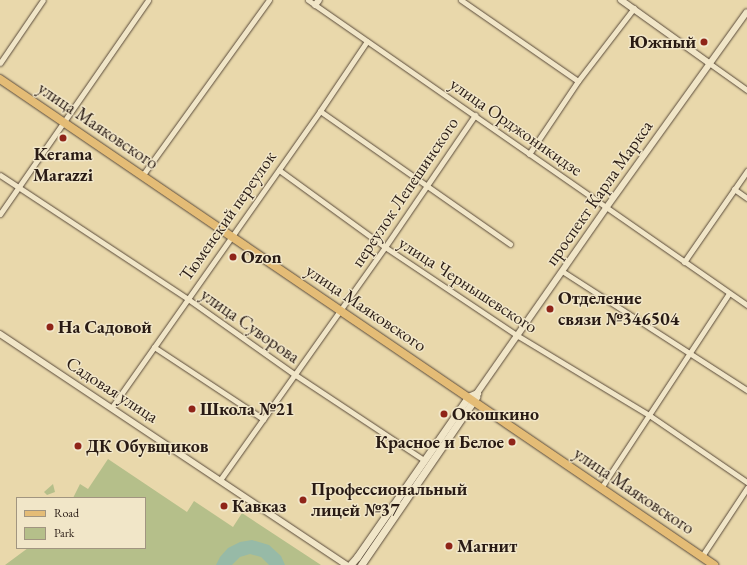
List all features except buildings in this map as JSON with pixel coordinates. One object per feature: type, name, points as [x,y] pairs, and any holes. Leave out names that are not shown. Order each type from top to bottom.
[{"type":"main road","name":"улица Маяковского","points":[[0,79],[714,565]]},
{"type":"main road","name":"проспект Карла Маркса","points":[[350,565],[424,460],[477,393]]},
{"type":"main road","name":"проспект Карла Маркса","points":[[361,565],[471,399]]},
{"type":"street","points":[[0,63],[43,0]]},
{"type":"street","points":[[0,214],[148,0]]},
{"type":"street","points":[[142,176],[268,0]]},
{"type":"street","name":"улица Орджоникидзе","points":[[308,0],[317,2],[367,42],[747,305]]},
{"type":"street","points":[[460,0],[578,81]]},
{"type":"street","points":[[621,0],[747,90]]},
{"type":"street","points":[[530,154],[578,81],[634,8]]},
{"type":"street","name":"проспект Карла Маркса","points":[[477,393],[606,208],[747,12]]},
{"type":"street","name":"Тюменский переулок","points":[[112,407],[233,237],[367,42]]},
{"type":"street","points":[[320,112],[510,244]]},
{"type":"street","name":"переулок Лепешинского","points":[[220,480],[385,247],[474,115]]},
{"type":"street","name":"улица Чернышевского","points":[[279,170],[385,247],[518,336],[649,415],[747,482]]},
{"type":"street","points":[[684,262],[747,171]]},
{"type":"street","name":"улица Суворова","points":[[0,175],[188,299],[294,374],[424,460]]},
{"type":"street","points":[[734,189],[747,198]]},
{"type":"street","points":[[562,271],[747,390]]},
{"type":"street","points":[[602,488],[729,293]]},
{"type":"street","name":"Садовая улица","points":[[0,334],[112,407],[346,565]]},
{"type":"street","points":[[154,347],[263,419]]},
{"type":"street","points":[[702,556],[747,488]]},
{"type":"green space","points":[[108,459],[187,512],[194,501],[233,527],[242,513],[321,565],[5,565],[27,549],[146,549],[146,497],[74,497],[80,484],[88,489]]},
{"type":"green space","points":[[53,484],[55,492],[47,495],[44,492]]},
{"type":"shaded area","points":[[252,540],[269,545],[281,556],[285,565],[269,565],[261,557],[250,554],[240,557],[232,565],[216,565],[220,557],[228,548],[240,542]]},
{"type":"place","name":"Южный","points":[[704,42]]},
{"type":"place","name":"Kerama Marazzi","points":[[63,138]]},
{"type":"place","name":"Ozon","points":[[233,257]]},
{"type":"place","name":"Отделение связи №346504","points":[[550,309]]},
{"type":"place","name":"На Садовой","points":[[50,327]]},
{"type":"place","name":"Школа №21","points":[[192,409]]},
{"type":"place","name":"Окошкино","points":[[444,414]]},
{"type":"place","name":"Красное и Белое","points":[[512,442]]},
{"type":"place","name":"ДК Обувщиков","points":[[78,446]]},
{"type":"place","name":"Профессиональный лицей №37","points":[[303,500]]},
{"type":"place","name":"Кавказ","points":[[224,506]]},
{"type":"place","name":"Магнит","points":[[449,546]]}]
